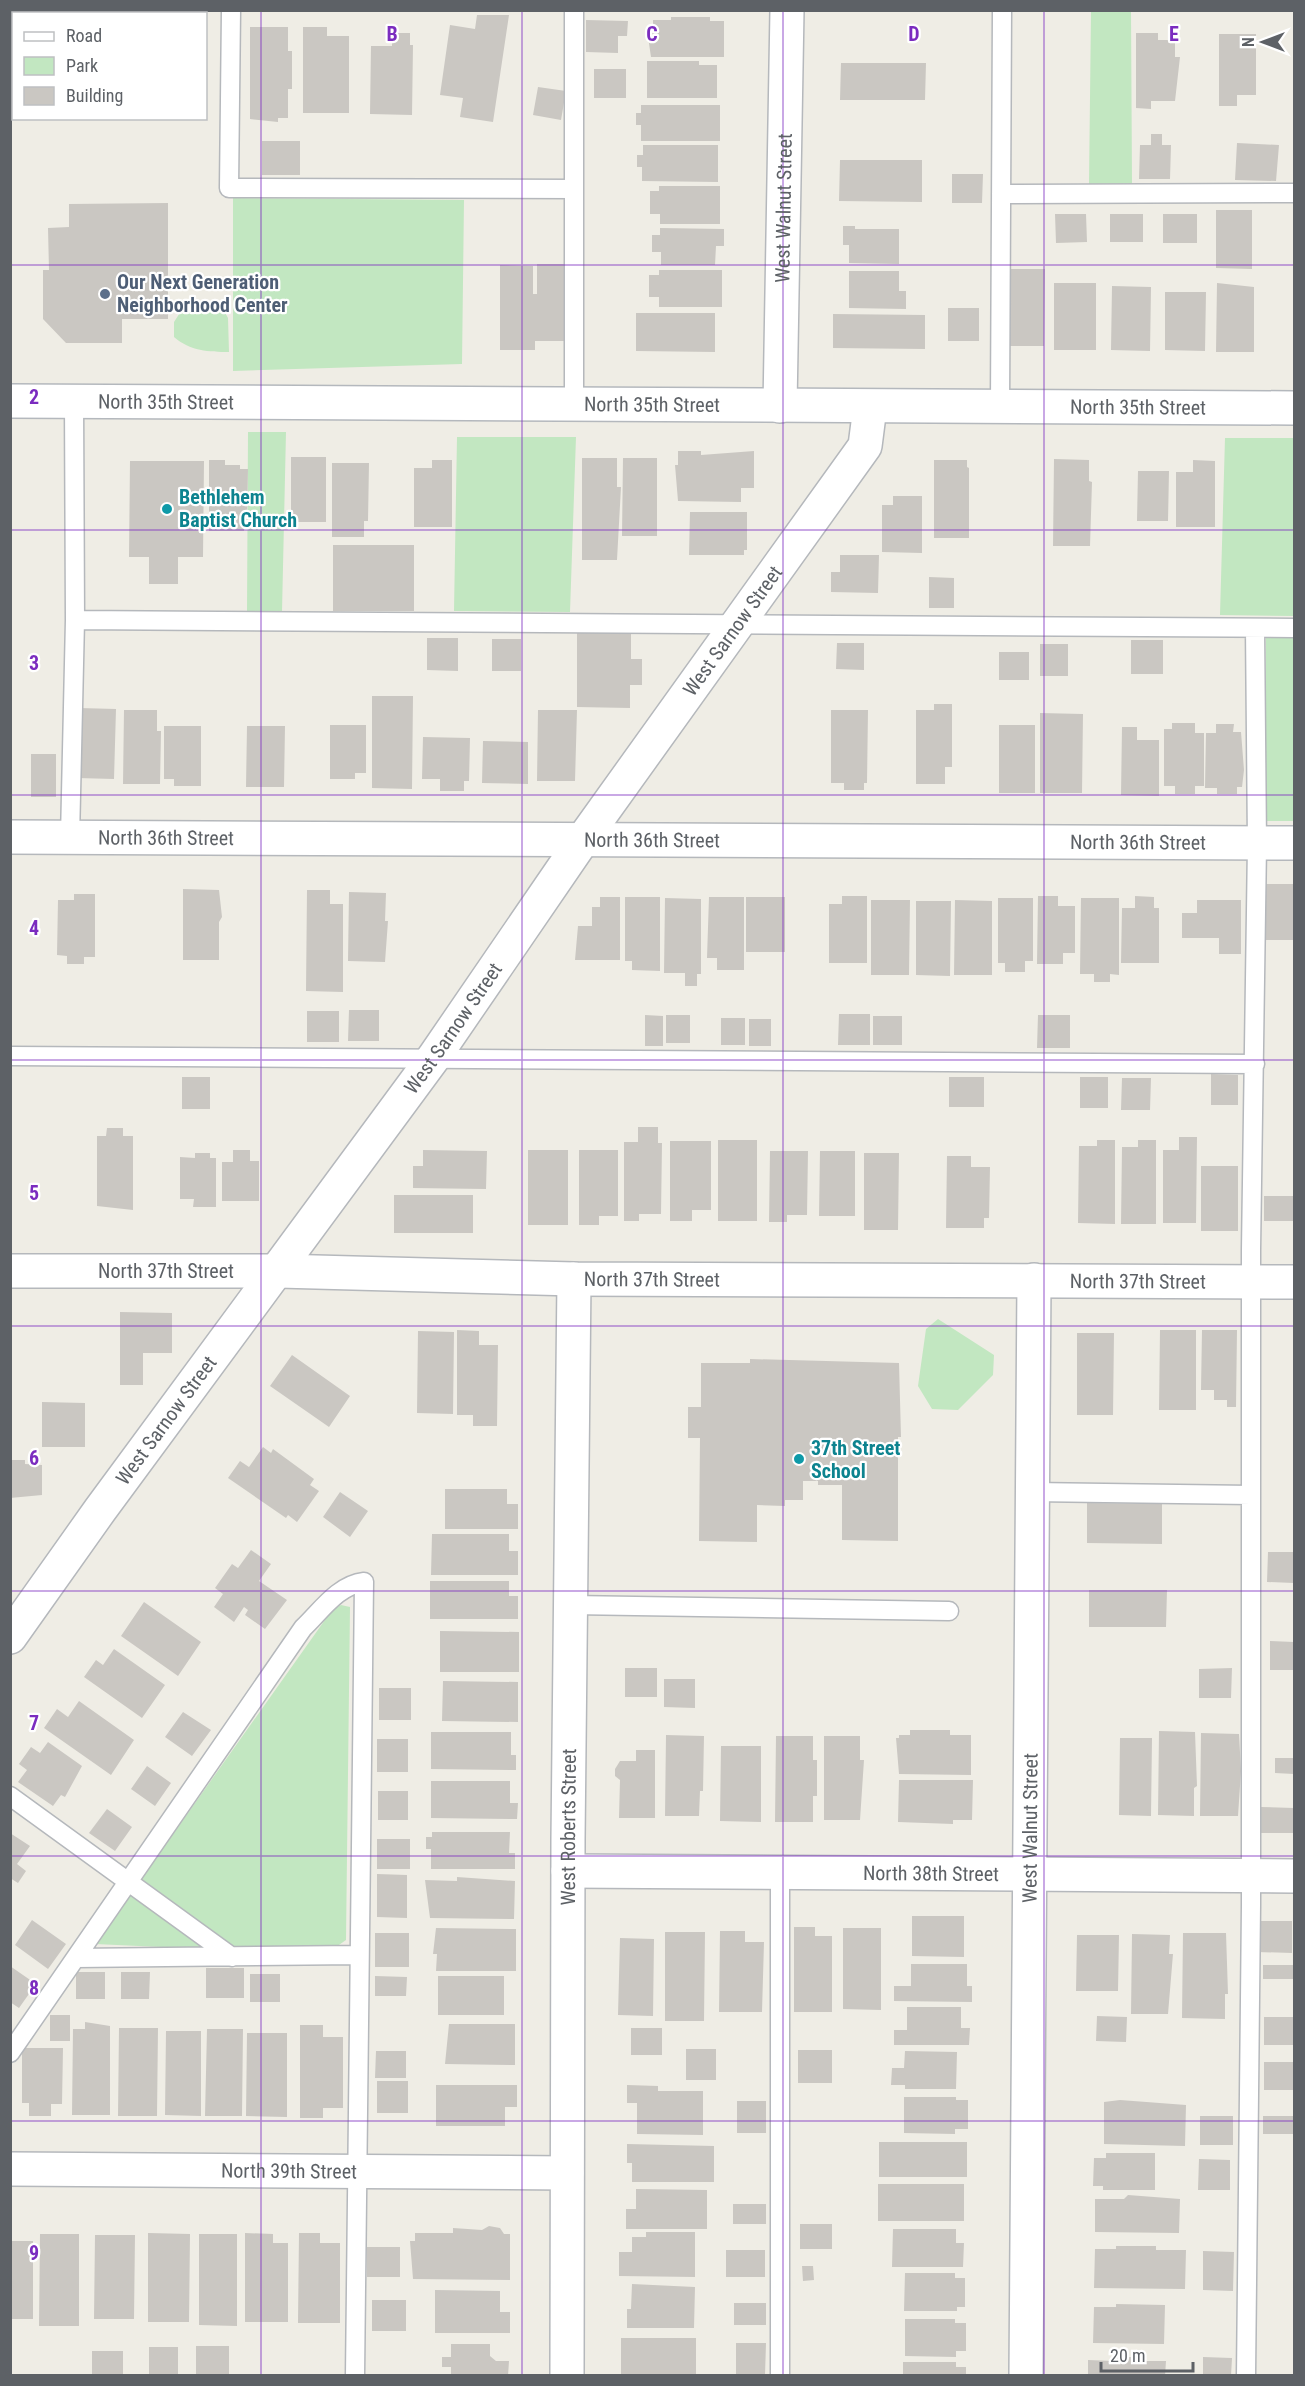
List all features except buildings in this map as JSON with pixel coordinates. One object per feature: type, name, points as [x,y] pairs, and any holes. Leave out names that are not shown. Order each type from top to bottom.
[{"type":"street","name":"West Walnut Street","points":[[780,406],[787,10]]},
{"type":"street","name":"North 35th Street","points":[[10,401],[1294,408]]},
{"type":"street","name":"West Sarnow Street","points":[[10,1637],[100,1510],[279,1271],[434,1057],[584,838],[865,446],[870,407]]},
{"type":"street","name":"North 36th Street","points":[[10,837],[1294,843]]},
{"type":"street","name":"North 37th Street","points":[[10,1271],[279,1271],[574,1279],[1294,1282]]},
{"type":"street","name":"West Roberts Street","points":[[567,2376],[568,1871],[574,1279]]},
{"type":"street","name":"West Walnut Street","points":[[1026,2376],[1034,1280]]},
{"type":"street","name":"North 38th Street","points":[[568,1871],[1294,1876]]},
{"type":"street","name":"North 39th Street","points":[[10,2169],[567,2173]]},
{"type":"lane","points":[[231,10],[229,188],[574,189]]},
{"type":"lane","points":[[574,10],[574,404]]},
{"type":"lane","points":[[1000,407],[1002,10]]},
{"type":"lane","points":[[1001,194],[1294,193]]},
{"type":"lane","points":[[70,838],[75,620],[74,401]]},
{"type":"lane","points":[[75,620],[739,622],[1294,628]]},
{"type":"lane","points":[[1246,2376],[1251,1876],[1251,1283],[1257,844],[1255,628]]},
{"type":"lane","points":[[10,1056],[1255,1064]]},
{"type":"lane","points":[[1032,1492],[1251,1495]]},
{"type":"lane","points":[[10,2053],[303,1628],[340,1592],[352,1584],[364,1582],[355,2170],[355,2376]]},
{"type":"lane","points":[[571,1605],[949,1611]]},
{"type":"lane","points":[[10,1796],[232,1957]]},
{"type":"lane","points":[[780,1873],[780,2376]]},
{"type":"lane","points":[[76,1958],[358,1955]]},
{"type":"green space","points":[[1091,11],[1131,11],[1132,184],[1089,184]]},
{"type":"green space","points":[[233,198],[464,200],[462,364],[233,371]]},
{"type":"green space","points":[[185,305],[221,305],[228,318],[229,352],[193,348],[174,337],[174,322]]},
{"type":"green space","points":[[248,432],[286,432],[282,612],[247,612]]},
{"type":"green space","points":[[457,437],[576,437],[570,612],[454,611]]},
{"type":"green space","points":[[1225,438],[1294,438],[1294,616],[1220,615]]},
{"type":"green space","points":[[1266,635],[1294,636],[1294,821],[1265,821]]},
{"type":"green space","points":[[938,1319],[994,1355],[993,1375],[958,1410],[932,1409],[918,1386],[926,1329]]},
{"type":"green space","points":[[341,1605],[350,1607],[346,1940],[336,1947],[183,1948],[95,1944],[332,1610]]},
{"type":"place","name":"Our Next Generation Neighborhood Center","points":[[105,294]]},
{"type":"place","name":"Bethlehem Baptist Church","points":[[167,509]]},
{"type":"place","name":"37th Street School","points":[[799,1459]]}]
